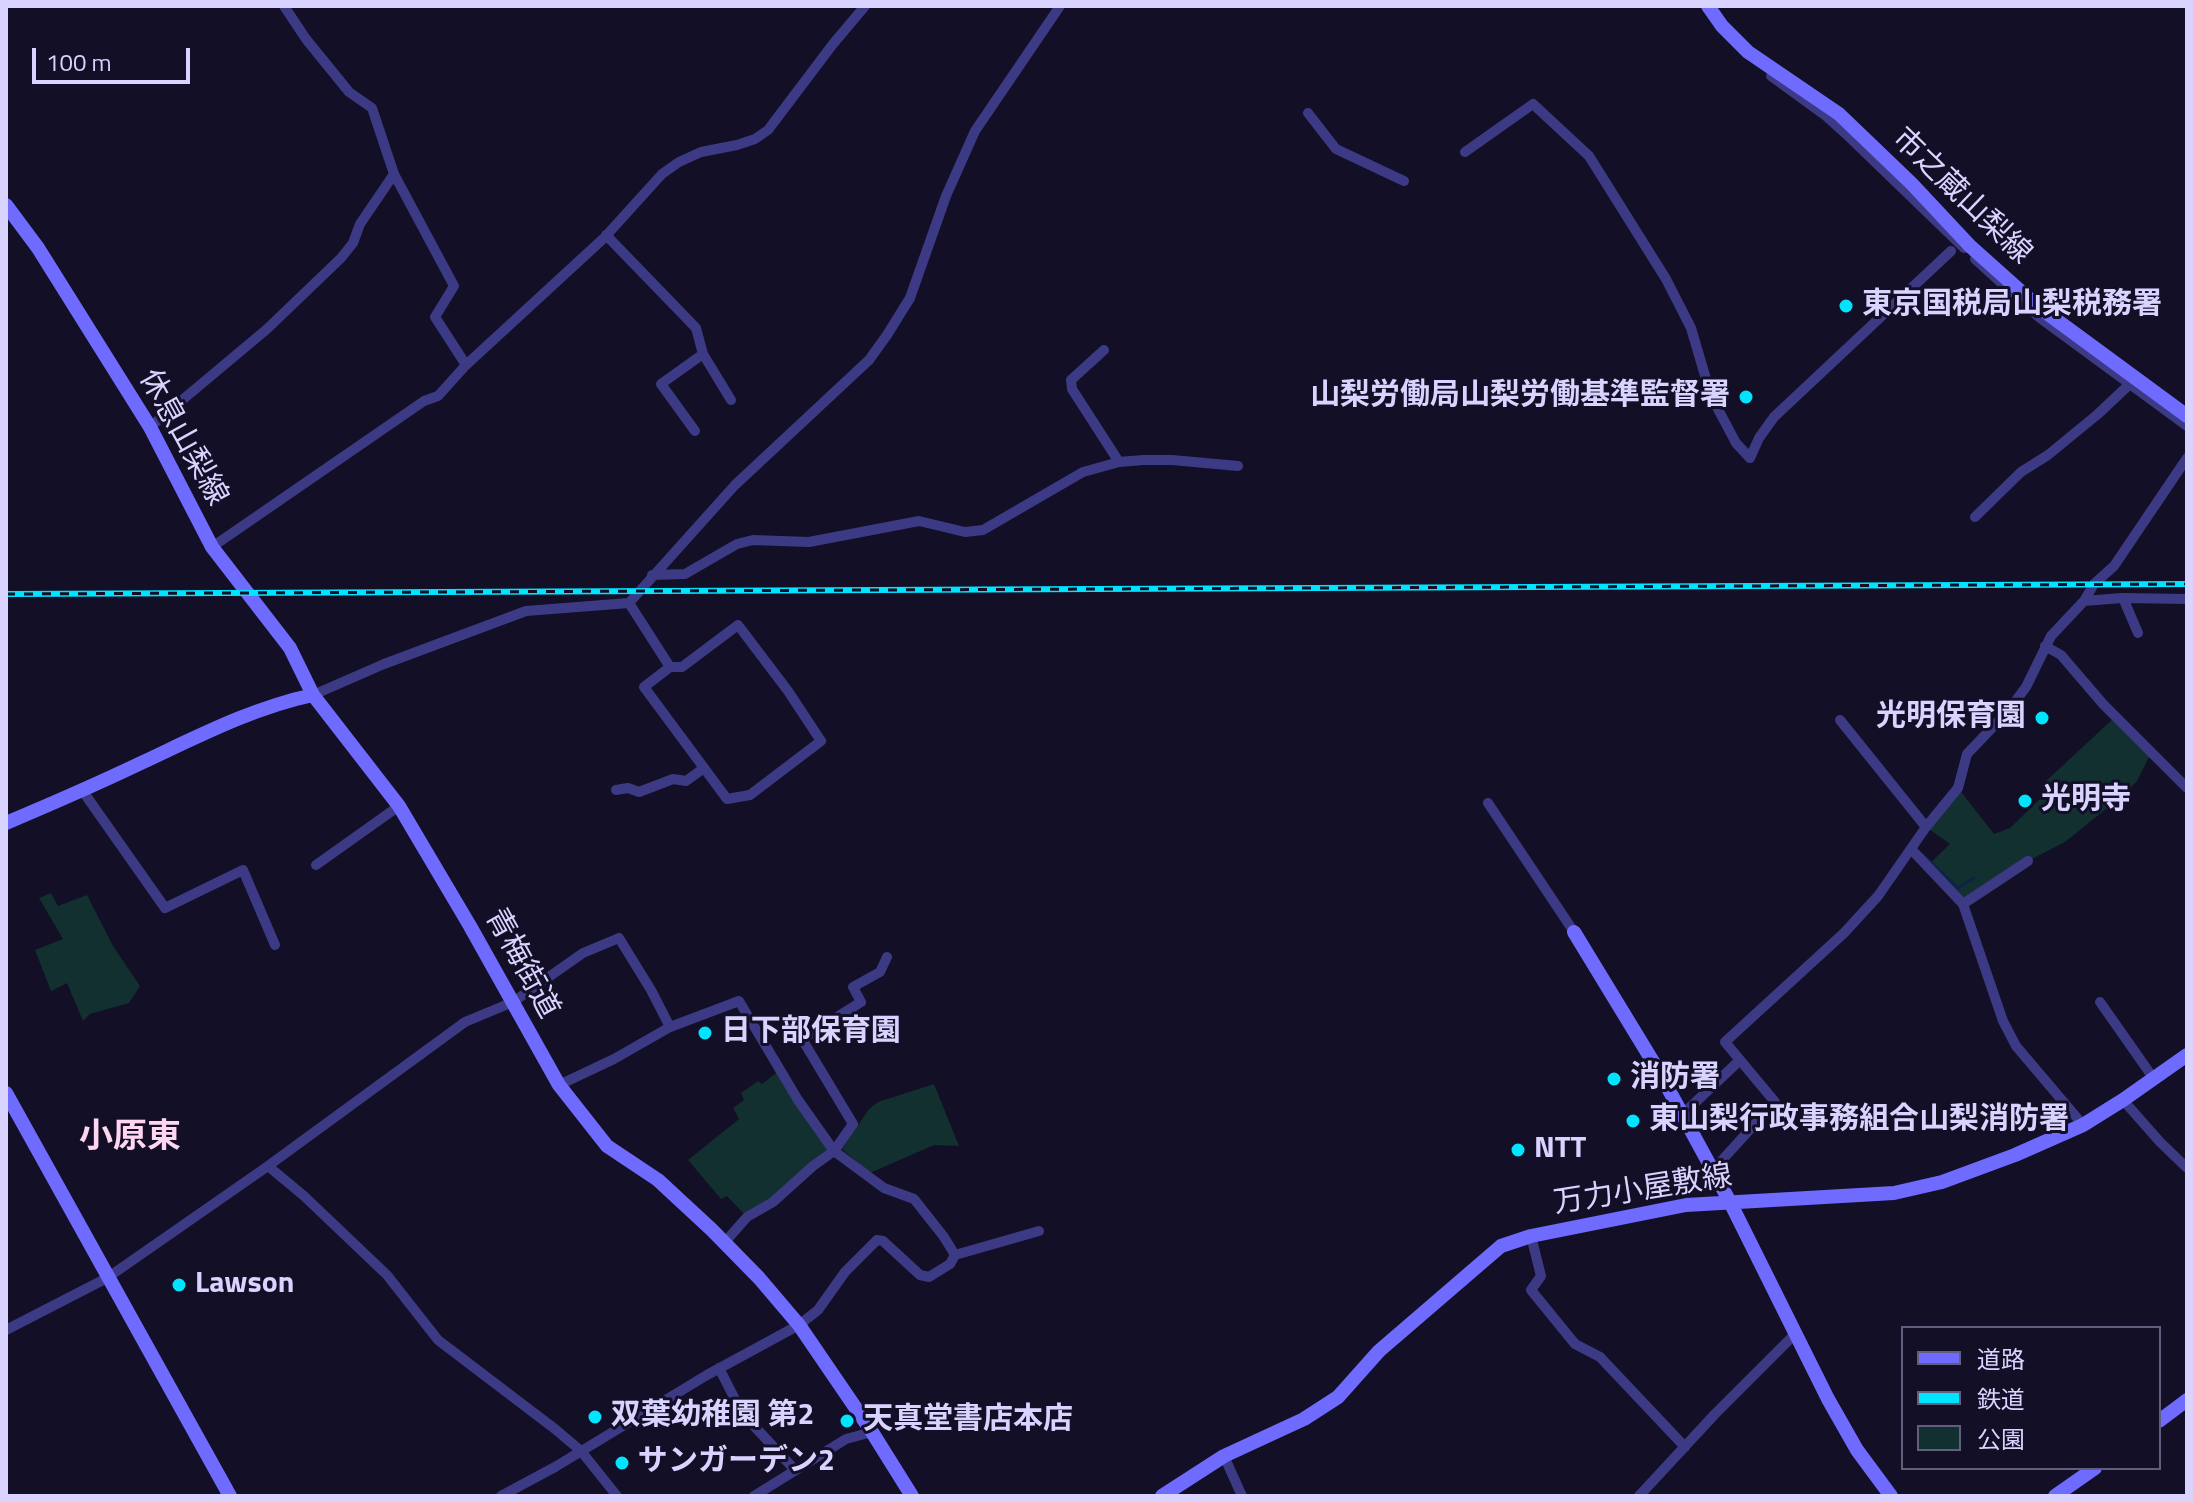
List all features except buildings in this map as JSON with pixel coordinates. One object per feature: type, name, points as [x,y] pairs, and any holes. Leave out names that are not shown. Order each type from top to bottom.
[{"type":"main road","name":"市之蔵山梨線","points":[[1708,6],[1722,26],[1748,52],[1839,114],[1912,184],[1970,246],[2036,305],[2133,381],[2184,410]]},
{"type":"main road","name":"休息山梨線","points":[[6,205],[38,248],[150,427],[212,547],[290,648],[313,695]]},
{"type":"main road","points":[[6,823],[237,718],[313,695]]},
{"type":"main road","name":"青梅街道","points":[[313,695],[399,806],[559,1085],[607,1146],[658,1180],[759,1278],[799,1325],[912,1496]]},
{"type":"main road","points":[[1574,932],[1683,1114],[1828,1399],[1857,1450],[1891,1496]]},
{"type":"main road","name":"万力小屋敷線","points":[[1162,1496],[1224,1456],[1304,1419],[1338,1397],[1379,1351],[1501,1246],[1531,1236],[1686,1205],[1894,1193],[1942,1182],[2083,1125],[2187,1055]]},
{"type":"main road","points":[[6,1093],[230,1496]]},
{"type":"main road","points":[[2161,1420],[2187,1400]]},
{"type":"main road","points":[[2055,1496],[2092,1470]]},
{"type":"street","points":[[284,6],[349,92],[372,108],[394,174],[454,286],[435,317],[466,365]]},
{"type":"street","points":[[212,547],[424,401],[438,396],[466,365],[606,235],[662,174],[701,152],[755,139],[768,130],[865,6]]},
{"type":"street","points":[[313,695],[384,664],[526,611],[629,603],[735,485],[869,360],[910,298],[946,196],[975,131],[1060,6]]},
{"type":"street","points":[[1771,76],[1846,134],[2019,300],[2133,381],[2187,426]]},
{"type":"street","points":[[1465,152],[1533,104],[1589,156],[1677,297],[1691,328],[1711,396],[1736,443],[1750,458],[1774,417],[1951,251]]},
{"type":"street","points":[[1308,113],[1336,149],[1404,181]]},
{"type":"street","points":[[150,427],[267,329],[341,258],[394,174]]},
{"type":"street","points":[[606,235],[696,328],[703,354],[731,400]]},
{"type":"street","points":[[1104,350],[1071,380],[1072,389],[1119,462]]},
{"type":"street","points":[[695,431],[661,384],[703,354]]},
{"type":"street","points":[[1975,517],[2021,472],[2073,435],[2133,381]]},
{"type":"street","points":[[1713,1170],[1775,1102],[1725,1042],[1844,933],[1878,896],[1926,827],[1958,788],[1967,754],[2009,710],[2026,687],[2051,636],[2084,601],[2094,584],[2114,566],[2187,458]]},
{"type":"street","points":[[652,575],[685,574],[737,544],[753,540],[809,542],[919,521],[975,532],[1083,472],[1119,462],[1172,460],[1238,466]]},
{"type":"street","points":[[2123,598],[2138,633]]},
{"type":"street","points":[[2084,601],[2187,599]]},
{"type":"street","points":[[629,603],[670,667]]},
{"type":"street","points":[[738,625],[821,741],[750,795],[727,799],[704,768],[644,687],[670,667],[682,667],[738,625]]},
{"type":"street","points":[[2045,646],[2061,655],[2103,704],[2187,788]]},
{"type":"street","points":[[1840,720],[1926,827]]},
{"type":"street","points":[[616,790],[628,788],[639,792],[673,779],[686,781],[704,768]]},
{"type":"street","points":[[82,790],[165,908],[243,870],[275,945]]},
{"type":"street","points":[[1488,803],[1574,932]]},
{"type":"street","points":[[316,865],[399,806]]},
{"type":"street","points":[[1912,850],[1963,904],[2003,1021],[2016,1046],[2083,1125]]},
{"type":"street","points":[[1963,904],[2028,861]]},
{"type":"street","points":[[6,1330],[107,1278],[268,1166],[465,1022],[513,1002],[583,953],[619,938],[670,1027]]},
{"type":"street","points":[[724,1243],[747,1217],[773,1202],[834,1151],[853,1124],[802,1039],[861,1002],[853,987],[880,972],[887,957]]},
{"type":"street","points":[[559,1085],[614,1059],[670,1027],[739,1001],[798,1100],[834,1151],[884,1188],[914,1199],[955,1255]]},
{"type":"street","points":[[2100,1002],[2154,1079]]},
{"type":"street","points":[[1683,1114],[1740,1060]]},
{"type":"street","points":[[2123,1100],[2187,1168]]},
{"type":"street","points":[[268,1166],[387,1275],[438,1340],[581,1451],[617,1496]]},
{"type":"street","points":[[501,1496],[719,1368],[799,1325],[818,1310],[845,1272],[877,1240],[883,1241],[920,1275],[929,1277],[950,1264],[955,1255],[1039,1231]]},
{"type":"street","points":[[1531,1236],[1541,1276],[1531,1290],[1575,1344],[1600,1357],[1685,1447]]},
{"type":"street","points":[[1639,1496],[1796,1333]]},
{"type":"street","points":[[719,1368],[742,1413],[795,1470]]},
{"type":"street","points":[[754,1496],[846,1439],[872,1432]]},
{"type":"street","points":[[1224,1456],[1242,1496]]},
{"type":"green space","points":[[2116,716],[2151,753],[2137,781],[2065,842],[2028,861],[1963,904],[1927,866],[1950,844],[1926,827],[1958,788],[1994,834],[2010,828],[2040,799],[2045,782]]},
{"type":"green space","points":[[51,893],[58,906],[87,895],[113,946],[140,986],[129,1003],[90,1014],[83,1021],[67,983],[51,991],[35,950],[63,939],[39,898]]},
{"type":"green space","points":[[780,1070],[833,1145],[813,1166],[747,1217],[727,1196],[721,1199],[688,1160],[739,1119],[733,1108],[744,1100],[741,1093],[758,1081],[762,1084]]},
{"type":"green space","points":[[934,1084],[959,1146],[934,1145],[870,1173],[842,1149],[869,1109],[878,1102]]},
{"type":"waterway","points":[[1923,855],[1958,888],[1974,878]]},
{"type":"railway","points":[[6,594],[2187,584]]},
{"type":"place","name":"東京国税局山梨税務署","points":[[1846,306]]},
{"type":"place","name":"山梨労働局山梨労働基準監督署","points":[[1746,397]]},
{"type":"place","name":"光明保育園","points":[[2042,718]]},
{"type":"place","name":"光明寺","points":[[2025,801]]},
{"type":"place","name":"日下部保育園","points":[[705,1033]]},
{"type":"place","name":"消防署","points":[[1614,1079]]},
{"type":"place","name":"東山梨行政事務組合山梨消防署","points":[[1633,1121]]},
{"type":"place","name":"NTT","points":[[1518,1150]]},
{"type":"place","name":"Lawson","points":[[179,1285]]},
{"type":"place","name":"双葉幼稚園 第2","points":[[595,1417]]},
{"type":"place","name":"天真堂書店本店","points":[[847,1421]]},
{"type":"place","name":"サンガーデン2","points":[[622,1463]]},
{"type":"district","name":"小原東","points":[[130,1139]]}]
